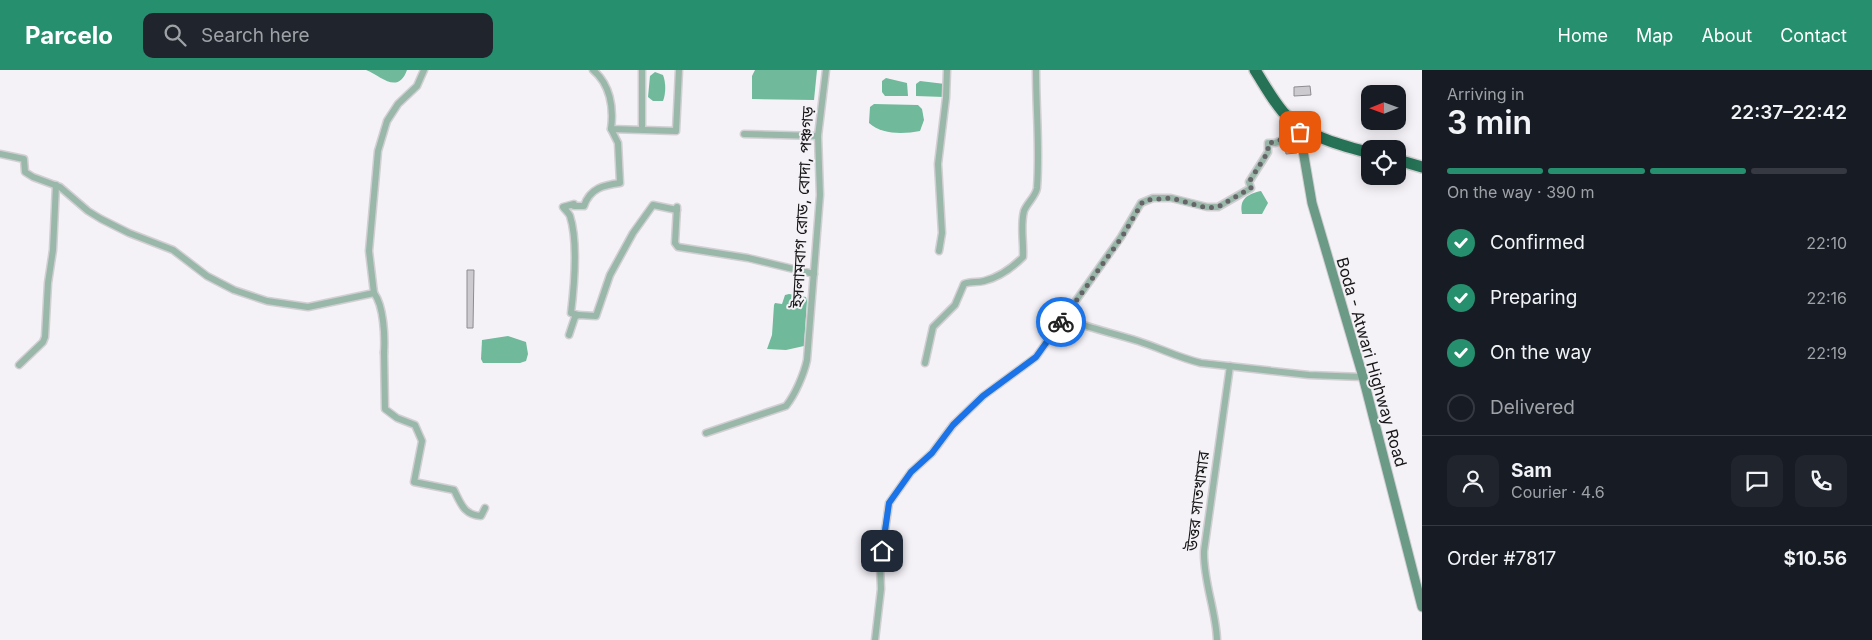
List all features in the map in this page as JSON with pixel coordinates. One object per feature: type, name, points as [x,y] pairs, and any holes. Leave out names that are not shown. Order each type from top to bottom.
[{"type":"highway","points":[[1255,70],[1275,103],[1298,128],[1361,150]]},
{"type":"highway","points":[[1406,162],[1422,167]]},
{"type":"main road","name":"Boda - Atwari Highway Road","points":[[1298,128],[1312,203],[1364,378],[1422,607]]},
{"type":"street","points":[[424,70],[417,86],[398,104],[387,121],[378,151],[369,251],[374,293],[378,298],[385,334],[385,409],[397,418],[415,425],[422,441],[414,482],[454,490],[464,510],[469,513],[481,516],[484,508]]},
{"type":"street","points":[[569,335],[575,317],[572,233],[570,216],[563,207],[570,203],[574,204],[574,206],[584,206],[590,194],[597,189],[620,183],[618,143],[611,128],[612,109],[609,96],[599,76],[592,70]]},
{"type":"street","points":[[642,70],[642,129]]},
{"type":"street","points":[[611,128],[676,131],[679,70]]},
{"type":"street","name":"ইসলামবাগ রোড, বোদা, পঞ্চগড়","points":[[706,433],[786,406],[792,399],[808,360],[820,195],[818,136],[826,70]]},
{"type":"street","points":[[940,251],[942,232],[938,164],[946,98],[947,70]]},
{"type":"street","points":[[925,363],[933,327],[955,305],[964,284],[972,281],[984,281],[1008,271],[1023,257],[1024,211],[1037,191],[1039,135],[1036,121],[1036,70]]},
{"type":"street","points":[[875,640],[881,589],[880,566],[889,503],[911,472],[932,453],[953,425],[983,396],[1036,357],[1122,237],[1142,203],[1153,198],[1171,198],[1207,208],[1218,207],[1251,188],[1249,182],[1268,152],[1268,143],[1275,142],[1298,128]]},
{"type":"street","points":[[744,134],[818,136]]},
{"type":"street","points":[[0,154],[24,159],[25,172],[33,177],[56,185],[101,219],[129,233],[173,250],[207,276],[234,290],[267,301],[308,307],[374,293]]},
{"type":"street","points":[[19,365],[43,342],[45,337],[45,314],[53,250],[56,185]]},
{"type":"street","points":[[574,314],[596,316],[610,275],[633,232],[654,205],[677,208],[675,242],[678,247],[748,258],[814,274]]},
{"type":"street","points":[[1063,318],[1090,329],[1140,341],[1187,360],[1310,375],[1364,378]]},
{"type":"street","name":"উত্তর সাতখামার","points":[[1217,640],[1204,563],[1204,551],[1230,366]]},
{"type":"shaded area","points":[[366,70],[407,70],[399,81],[394,83]]},
{"type":"shaded area","points":[[755,70],[817,70],[814,100],[752,99],[752,76]]},
{"type":"shaded area","points":[[655,72],[663,75],[664,78],[665,91],[663,101],[653,101],[648,97],[650,76]]},
{"type":"shaded area","points":[[886,78],[907,83],[908,96],[885,96],[882,92],[882,81]]},
{"type":"shaded area","points":[[920,81],[945,84],[944,97],[916,96],[916,84]]},
{"type":"shaded area","points":[[874,104],[918,105],[922,109],[924,120],[920,131],[893,133],[874,127],[869,123],[870,107]]},
{"type":"shaded area","points":[[1261,191],[1268,203],[1262,214],[1242,214],[1241,209],[1245,198]]},
{"type":"shaded area","points":[[785,295],[806,297],[804,346],[786,350],[767,349],[772,335],[774,305],[775,303],[782,304]]},
{"type":"shaded area","points":[[508,336],[526,342],[528,354],[526,361],[520,363],[483,363],[481,359],[482,340]]},
{"type":"building","points":[[1310,86],[1311,95],[1294,96],[1294,87]]},
{"type":"building","points":[[1295,141],[1297,153],[1286,154],[1285,144]]},
{"type":"building","points":[[467,270],[474,270],[473,328],[467,328]]},
{"type":"way so far","points":[[1061,322],[1122,237],[1142,203],[1153,198],[1171,198],[1207,208],[1218,207],[1251,188],[1249,182],[1268,152],[1268,143],[1300,132]]},
{"type":"route","points":[[882,551],[889,503],[911,472],[932,453],[953,425],[983,396],[1021,370],[1036,357],[1061,322]]}]
